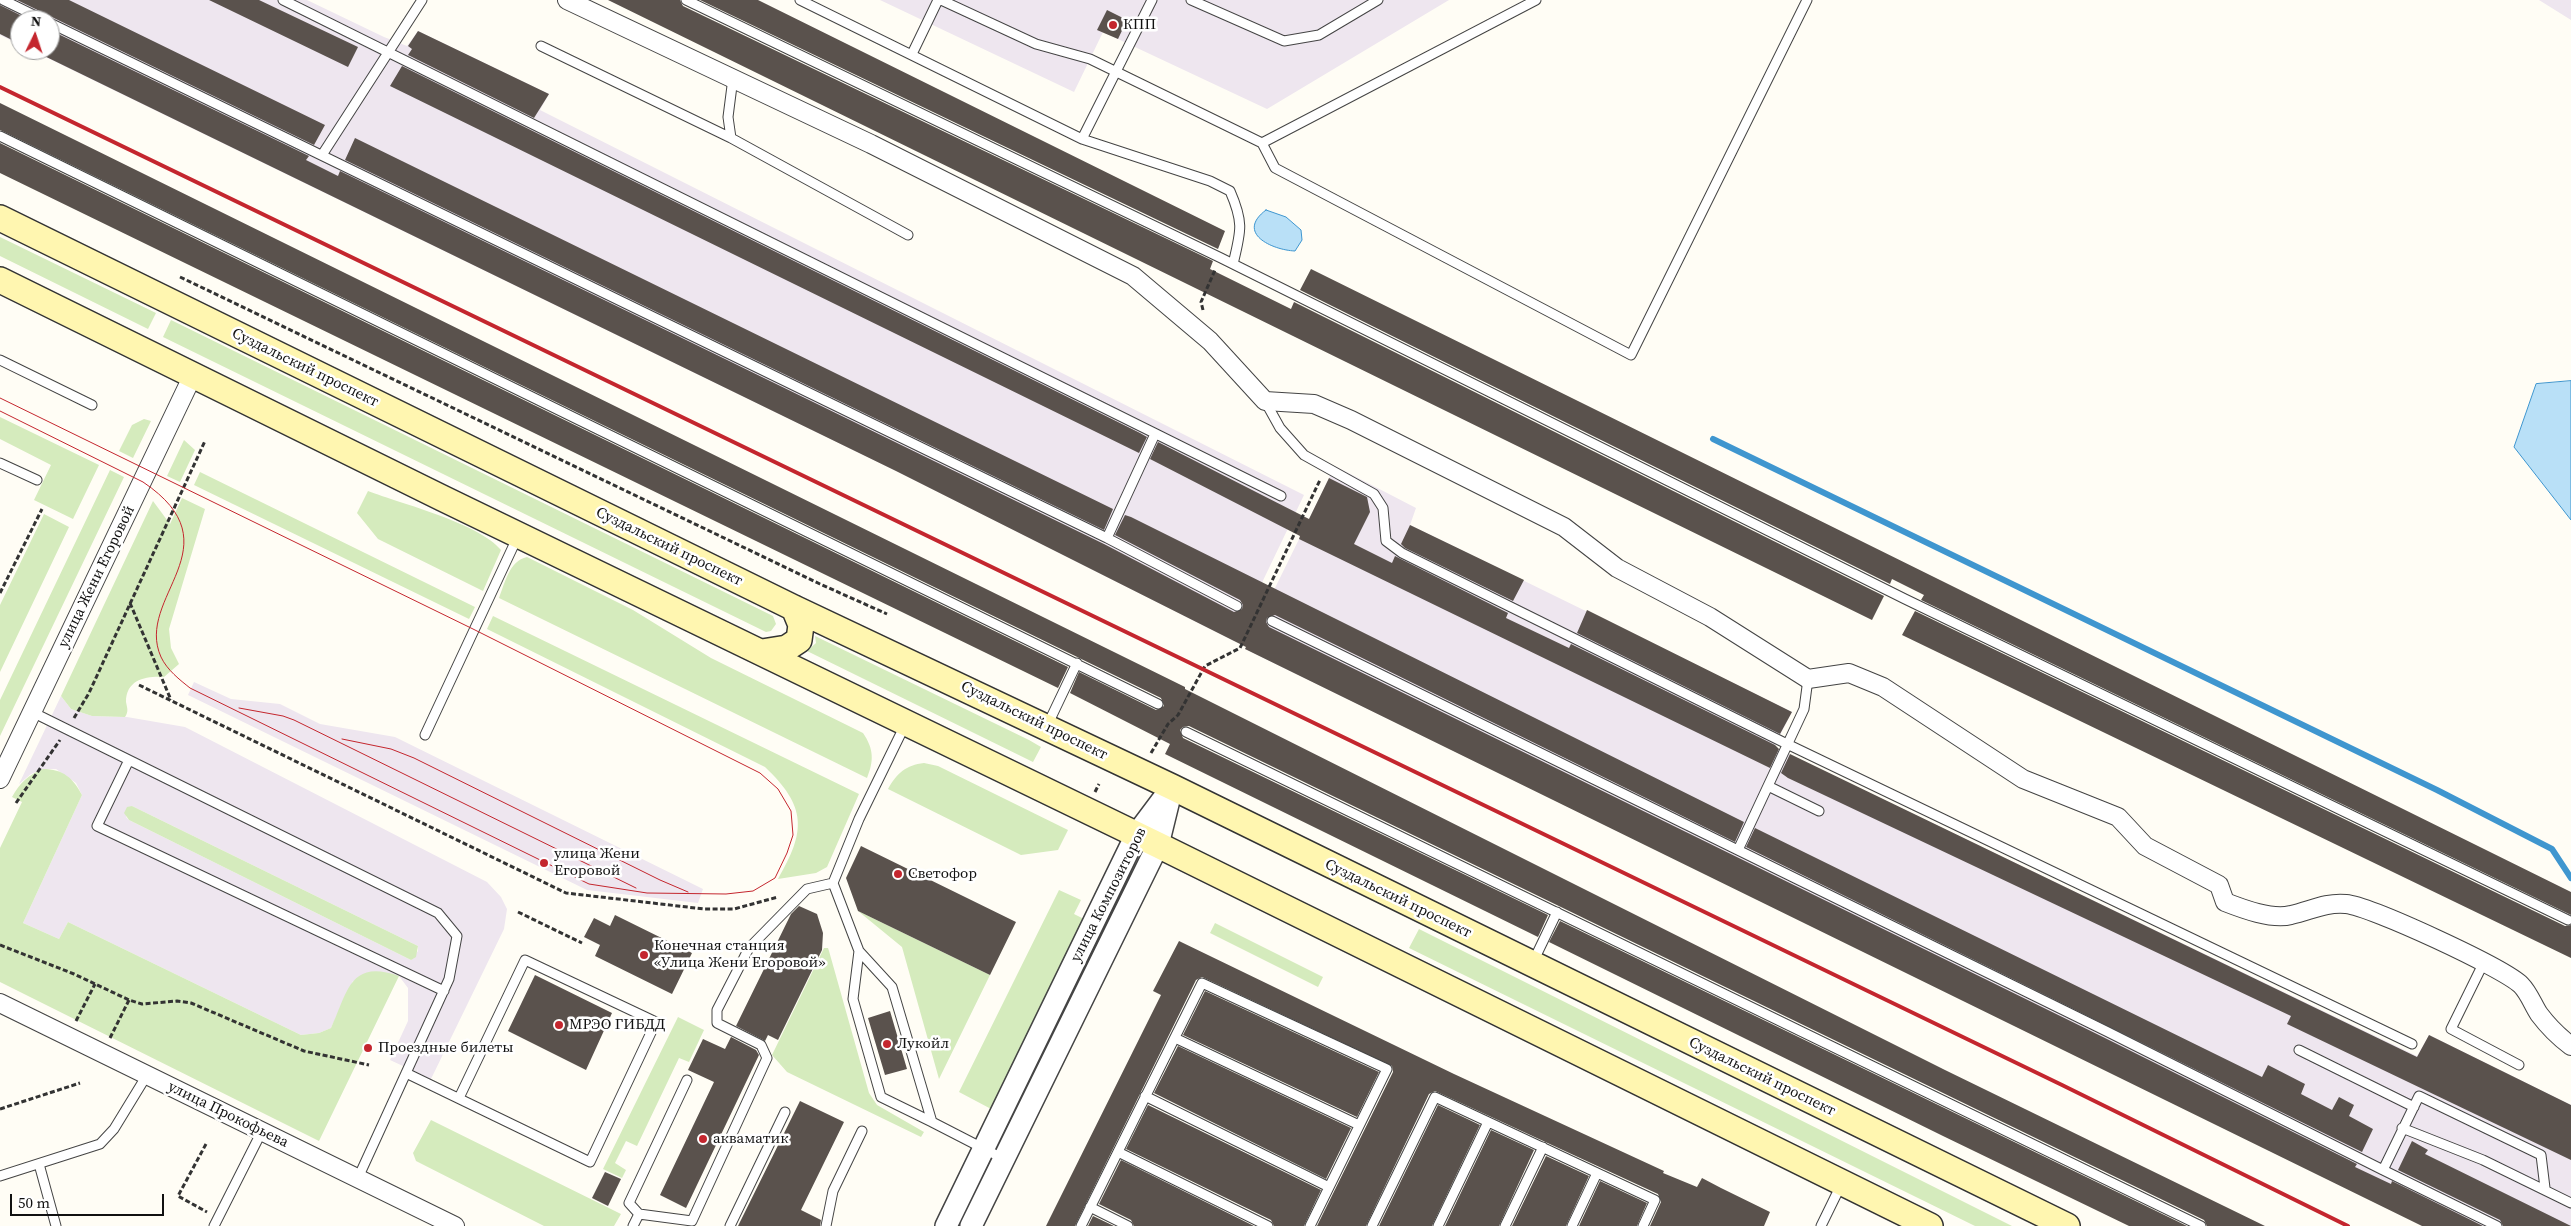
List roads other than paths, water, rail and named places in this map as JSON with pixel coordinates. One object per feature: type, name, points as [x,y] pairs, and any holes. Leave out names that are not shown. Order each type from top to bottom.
[{"type":"main road","name":"Суздальский проспект","points":[[0,218],[794,608],[1172,787],[2068,1226]]},
{"type":"main road","points":[[0,280],[1147,840],[1930,1226]]},
{"type":"main road","points":[[762,652],[787,648],[799,640],[801,625],[794,608]]},
{"type":"street","points":[[567,0],[872,144],[1133,276],[1210,341],[1265,401],[1314,404],[1351,420],[1564,527],[1617,568],[1710,617],[1808,679],[1849,672],[1883,687],[2023,779],[2118,817],[2145,846],[2219,885],[2225,902],[2276,916],[2290,916],[2324,904],[2348,904],[2390,919],[2484,962],[2521,985],[2540,1014],[2558,1036],[2571,1046]]},
{"type":"street","name":"улица Жени Егоровой","points":[[0,779],[193,375]]},
{"type":"street","name":"улица Композиторов","points":[[971,1226],[1004,1159],[1172,787]]},
{"type":"street","name":"улица Композиторов","points":[[946,1226],[983,1148],[1147,840]]},
{"type":"street","name":"улица Прокофьева","points":[[0,1003],[456,1226]]},
{"type":"lane","points":[[3,0],[24,10]]},
{"type":"lane","points":[[283,0],[389,51],[1281,496]]},
{"type":"lane","points":[[322,155],[422,0]]},
{"type":"lane","points":[[686,0],[1221,258],[1905,599],[2568,920]]},
{"type":"lane","points":[[800,0],[1082,138],[1210,180],[1230,191],[1240,215],[1241,230],[1233,264]]},
{"type":"lane","points":[[912,54],[940,0],[1036,44],[1090,59],[1262,143],[1275,168],[1631,355],[1807,0]]},
{"type":"lane","points":[[1082,138],[1152,0]]},
{"type":"lane","points":[[1190,0],[1284,41],[1319,35],[1378,0]]},
{"type":"lane","points":[[1262,143],[1536,0]]},
{"type":"lane","points":[[60,28],[1106,538],[1237,606]]},
{"type":"lane","points":[[541,46],[731,138],[908,234]]},
{"type":"lane","points":[[731,138],[728,116],[732,78]]},
{"type":"lane","points":[[0,136],[1158,704]]},
{"type":"lane","points":[[0,360],[92,405]]},
{"type":"lane","points":[[1265,401],[1280,428],[1304,455],[1374,494],[1383,508],[1386,541],[1402,553],[1787,744],[2412,1044]]},
{"type":"lane","points":[[1106,538],[1155,434]]},
{"type":"lane","points":[[0,463],[37,480]]},
{"type":"lane","points":[[425,735],[519,535]]},
{"type":"lane","points":[[1272,621],[2497,1226]]},
{"type":"lane","points":[[1047,727],[1077,663]]},
{"type":"lane","points":[[1738,850],[1804,709],[1808,679]]},
{"type":"lane","points":[[32,712],[438,913],[457,936],[449,979],[358,1178]]},
{"type":"lane","points":[[906,723],[859,818],[833,883],[859,952],[892,987],[932,1122]]},
{"type":"lane","points":[[1186,732],[2201,1226]]},
{"type":"lane","points":[[129,760],[97,826],[444,991]]},
{"type":"lane","points":[[1768,786],[1819,811]]},
{"type":"lane","points":[[687,1080],[629,1203],[639,1214],[692,1221],[767,1058],[761,1046],[717,1023],[717,1010],[749,948],[807,889],[833,883]]},
{"type":"lane","points":[[1532,964],[1557,912]]},
{"type":"lane","points":[[859,952],[853,999],[881,1097],[1004,1159]]},
{"type":"lane","points":[[406,1073],[590,1162],[656,1022],[525,960],[460,1098]]},
{"type":"lane","points":[[2484,962],[2451,1029],[2519,1066]]},
{"type":"lane","points":[[1081,1226],[1202,983],[1386,1069],[1310,1226]]},
{"type":"lane","points":[[1174,1038],[1359,1125]]},
{"type":"lane","points":[[2299,1050],[2414,1107]]},
{"type":"lane","points":[[0,1176],[100,1144],[114,1129],[147,1075]]},
{"type":"lane","points":[[1145,1096],[1329,1187]]},
{"type":"lane","points":[[2383,1170],[2419,1096],[2541,1155],[2545,1188]]},
{"type":"lane","points":[[1372,1226],[1435,1097],[1655,1200],[1642,1226]]},
{"type":"lane","points":[[730,1226],[785,1112]]},
{"type":"lane","points":[[1438,1226],[1488,1122]]},
{"type":"lane","points":[[2402,1128],[2483,1160],[2571,1202]]},
{"type":"lane","points":[[826,1226],[833,1191],[862,1131]]},
{"type":"lane","points":[[216,1222],[262,1132]]},
{"type":"lane","points":[[1505,1226],[1543,1147]]},
{"type":"lane","points":[[1118,1152],[1268,1226]]},
{"type":"lane","points":[[39,1164],[56,1226]]},
{"type":"lane","points":[[1572,1226],[1597,1173]]},
{"type":"lane","points":[[1821,1226],[1842,1182]]},
{"type":"lane","points":[[1090,1207],[1128,1226]]},
{"type":"lane","points":[[633,1226],[639,1214]]},
{"type":"water","points":[[1266,210],[1286,217],[1301,230],[1302,240],[1295,251],[1268,244],[1255,233],[1254,226],[1257,218]]},
{"type":"water","points":[[2571,381],[2571,520],[2514,447],[2536,384]]},
{"type":"waterway","points":[[1713,439],[2437,790],[2552,849],[2571,878]]},
{"type":"tram line","points":[[0,398],[473,629],[760,773],[778,789],[791,811],[793,835],[775,878],[753,891],[726,894],[647,893],[589,884],[190,688],[164,662],[156,635],[160,613],[178,571],[183,550],[182,528],[170,505],[143,482],[0,411]]},
{"type":"tram line","points":[[239,708],[283,716],[294,720],[636,888]]},
{"type":"tram line","points":[[342,739],[391,749],[414,758],[660,880],[688,892]]},
{"type":"railway","points":[[0,87],[2062,1085],[2348,1226]]},
{"type":"place","name":"КПП","points":[[1113,25]]},
{"type":"place","name":"улица Жени Егоровой","points":[[544,863]]},
{"type":"place","name":"Светофор","points":[[898,874]]},
{"type":"place","name":"Конечная станция «Улица Жени Егоровой»","points":[[644,955]]},
{"type":"place","name":"МРЭО ГИБДД","points":[[559,1025]]},
{"type":"place","name":"Лукойл","points":[[887,1044]]},
{"type":"place","name":"Проездные билеты","points":[[368,1048]]},
{"type":"place","name":"акваматик","points":[[703,1139]]}]
